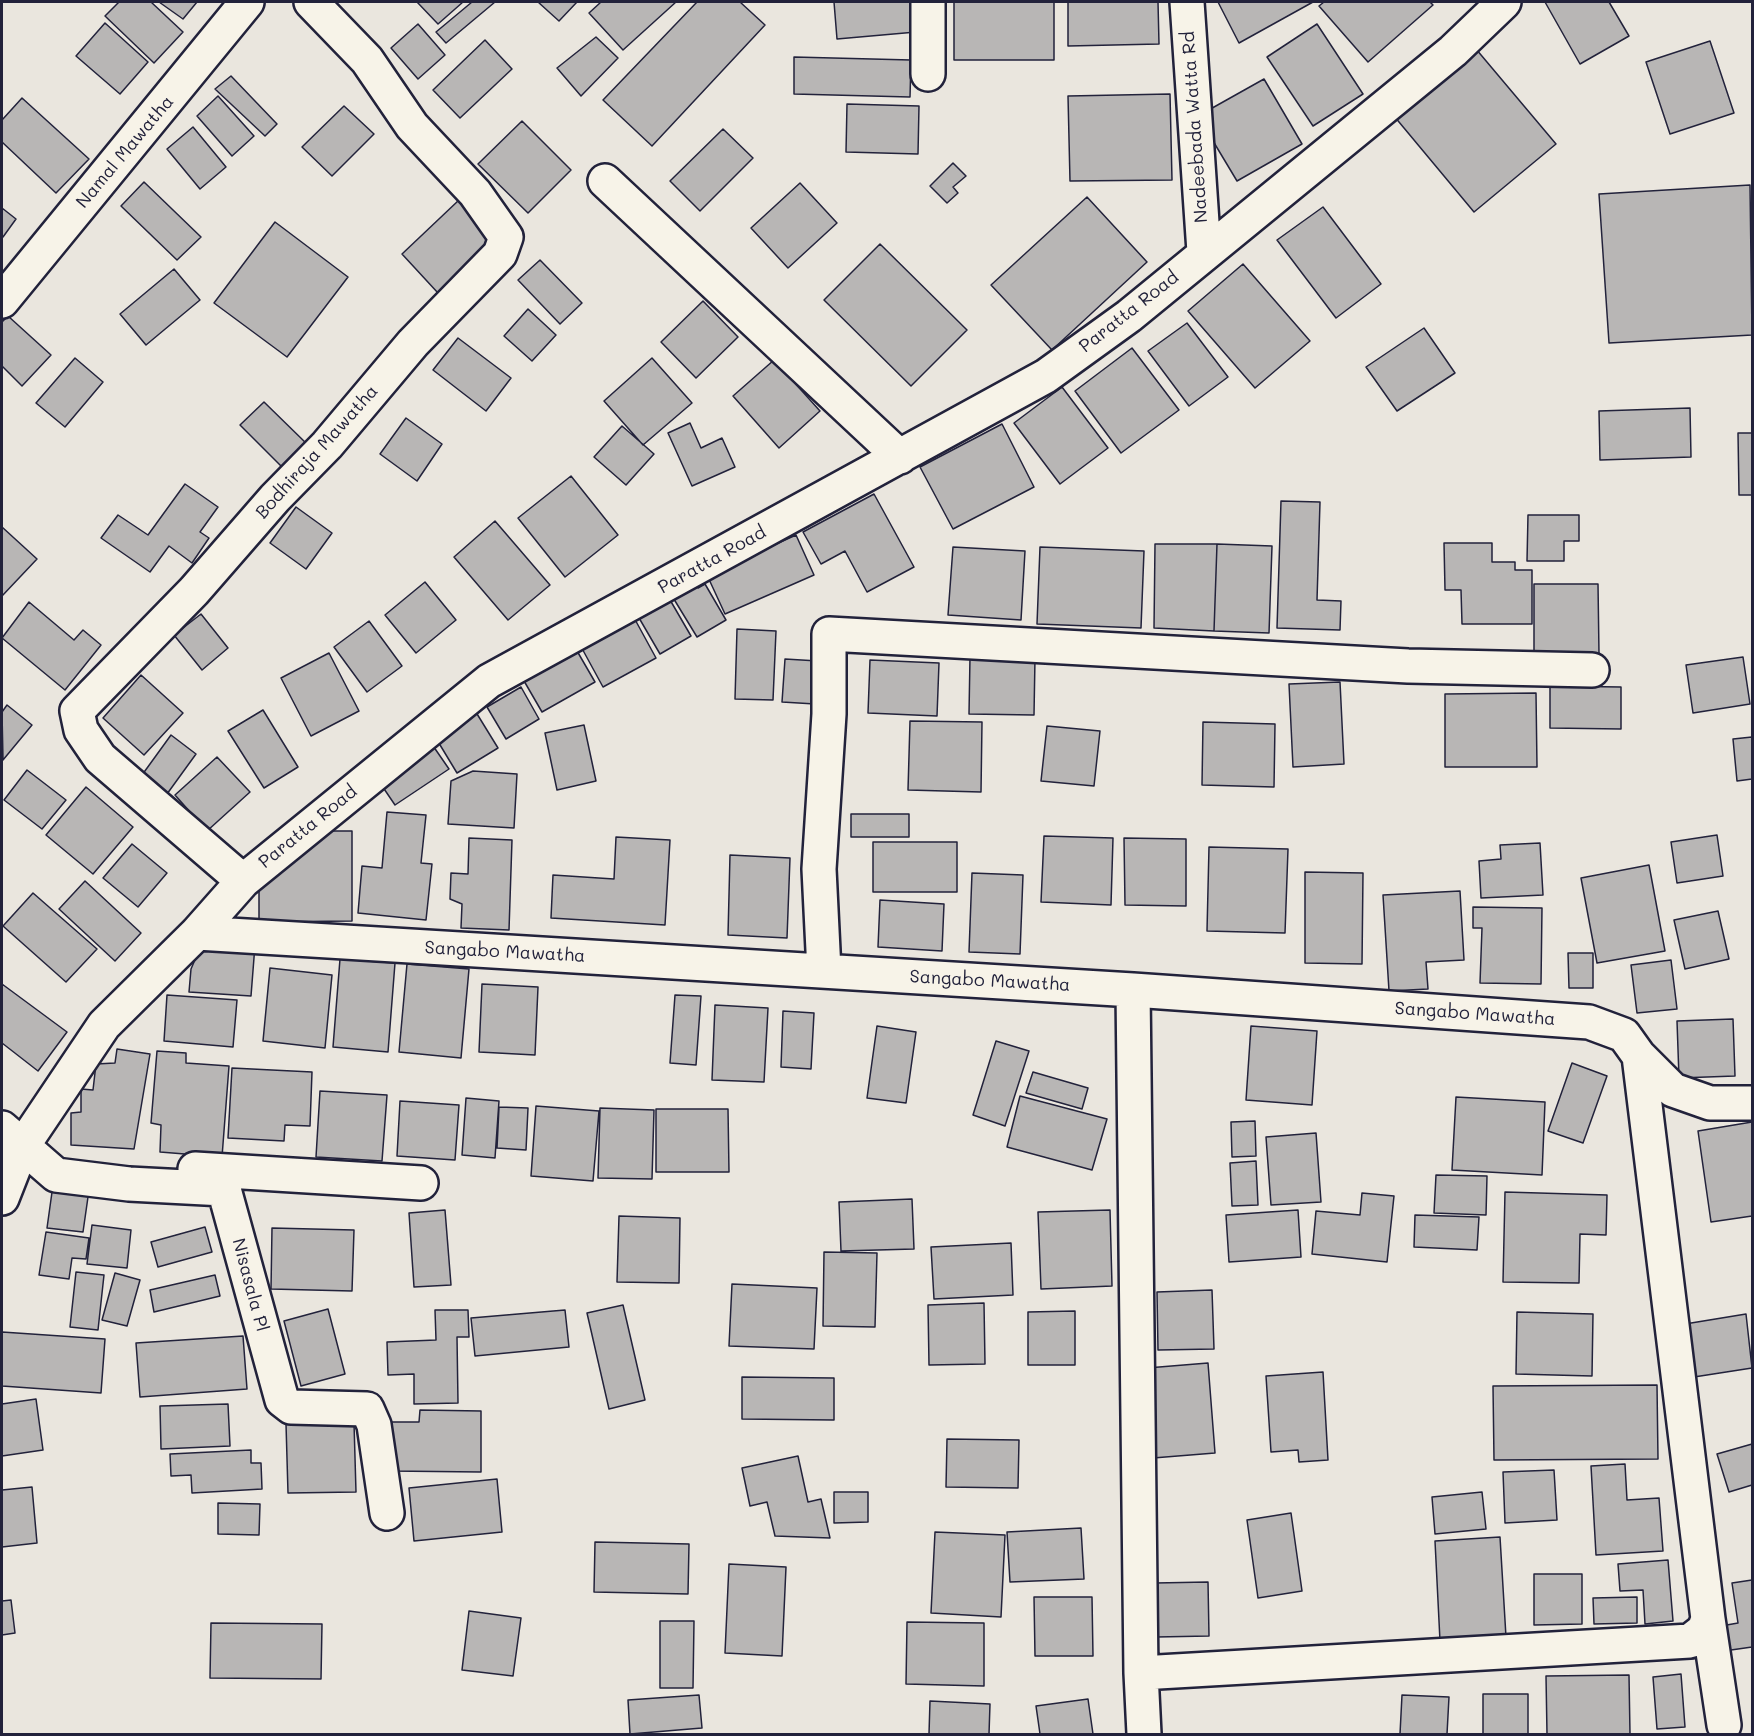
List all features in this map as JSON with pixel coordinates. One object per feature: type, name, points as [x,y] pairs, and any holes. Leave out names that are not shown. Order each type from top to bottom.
[{"type":"street","name":"Namal Mawatha","points":[[2,301],[247,2]]},
{"type":"street","name":"Bodhiraja Mawatha","points":[[243,881],[100,758],[81,730],[77,711],[194,591],[275,498],[327,445],[413,343],[500,254],[506,237],[475,193],[412,126],[367,60],[311,2]]},
{"type":"street","points":[[928,2],[928,74]]},
{"type":"street","name":"Nadeebada Watta Rd","points":[[1186,2],[1204,252]]},
{"type":"street","name":"Paratta Road","points":[[2,1198],[11,1138],[104,1025],[197,933],[243,881],[489,681],[1046,375],[1130,316],[1204,252],[1453,51],[1504,2]]},
{"type":"street","points":[[605,182],[900,457]]},
{"type":"street","points":[[824,971],[819,869],[829,714],[829,634],[1408,666],[1592,670]]},
{"type":"street","name":"Sangabo Mawatha","points":[[197,933],[1133,990],[1589,1022],[1624,1035],[1639,1056],[1673,1090],[1710,1103],[1752,1103]]},
{"type":"street","points":[[1133,990],[1141,1673],[1144,1734]]},
{"type":"street","points":[[1639,1056],[1708,1618],[1724,1725]]},
{"type":"street","points":[[11,1138],[104,1163],[421,1183]]},
{"type":"street","name":"Nisasala Pl","points":[[11,1138],[56,1175],[129,1184],[224,1189],[282,1400],[291,1407],[367,1409],[374,1425],[387,1513]]},
{"type":"street","points":[[1141,1673],[1690,1641],[1704,1630],[1708,1618]]},
{"type":"building","points":[[119,2],[151,2],[183,32],[154,63],[105,16]]},
{"type":"building","points":[[159,2],[197,2],[183,19]]},
{"type":"building","points":[[417,2],[463,2],[438,24]]},
{"type":"building","points":[[472,2],[495,2],[446,43],[436,32]]},
{"type":"building","points":[[538,2],[577,2],[559,21]]},
{"type":"building","points":[[601,2],[676,2],[623,50],[589,13]]},
{"type":"building","points":[[697,2],[740,2],[765,25],[652,146],[603,100]]},
{"type":"building","points":[[834,2],[914,2],[916,32],[837,39]]},
{"type":"building","points":[[954,2],[1054,2],[1054,60],[954,60]]},
{"type":"building","points":[[1068,2],[1158,2],[1159,44],[1068,46]]},
{"type":"building","points":[[1218,2],[1313,2],[1239,43]]},
{"type":"building","points":[[1324,2],[1430,2],[1433,5],[1368,62],[1319,6]]},
{"type":"building","points":[[1545,2],[1609,2],[1629,36],[1580,64]]},
{"type":"building","points":[[105,23],[148,62],[120,94],[76,56]]},
{"type":"building","points":[[418,24],[445,55],[418,79],[391,48]]},
{"type":"building","points":[[1317,24],[1363,94],[1313,126],[1267,57]]},
{"type":"building","points":[[596,37],[618,58],[581,96],[557,68]]},
{"type":"building","points":[[485,40],[512,69],[460,118],[433,90]]},
{"type":"building","points":[[1710,41],[1734,113],[1670,134],[1646,62]]},
{"type":"building","points":[[1476,49],[1556,144],[1474,212],[1394,116]]},
{"type":"building","points":[[794,57],[911,60],[910,97],[794,94]]},
{"type":"building","points":[[231,76],[277,124],[265,136],[215,89]]},
{"type":"building","points":[[1264,79],[1302,144],[1237,181],[1198,116]]},
{"type":"building","points":[[1170,94],[1172,180],[1070,181],[1068,96]]},
{"type":"building","points":[[218,96],[254,136],[232,156],[197,116]]},
{"type":"building","points":[[22,98],[89,159],[56,193],[2,142],[2,120]]},
{"type":"building","points":[[847,104],[919,106],[918,154],[846,152]]},
{"type":"building","points":[[344,106],[374,134],[332,176],[302,147]]},
{"type":"building","points":[[522,121],[571,170],[528,213],[478,164]]},
{"type":"building","points":[[193,127],[226,167],[200,189],[167,149]]},
{"type":"building","points":[[723,129],[753,158],[700,211],[670,181]]},
{"type":"building","points":[[953,163],[966,176],[953,187],[958,193],[947,203],[930,186]]},
{"type":"building","points":[[144,182],[201,237],[177,260],[121,206]]},
{"type":"building","points":[[800,183],[837,223],[788,268],[751,228]]},
{"type":"building","points":[[1750,185],[1752,335],[1609,343],[1599,194]]},
{"type":"building","points":[[1087,197],[1147,262],[1052,350],[991,285]]},
{"type":"building","points":[[459,200],[496,239],[438,293],[402,254]]},
{"type":"building","points":[[1323,207],[1381,284],[1336,318],[1277,240]]},
{"type":"building","points":[[2,208],[16,219],[3,237],[2,237]]},
{"type":"building","points":[[275,222],[348,277],[287,357],[214,303]]},
{"type":"building","points":[[880,244],[967,330],[911,386],[824,300]]},
{"type":"building","points":[[540,260],[582,303],[560,324],[518,280]]},
{"type":"building","points":[[1243,264],[1310,341],[1255,388],[1188,311]]},
{"type":"building","points":[[174,269],[200,300],[146,345],[120,314]]},
{"type":"building","points":[[703,301],[738,337],[696,378],[661,342]]},
{"type":"building","points":[[528,309],[556,335],[532,361],[504,336]]},
{"type":"building","points":[[8,316],[51,355],[22,386],[2,366],[2,322]]},
{"type":"building","points":[[1187,323],[1228,377],[1189,406],[1148,351]]},
{"type":"building","points":[[1424,328],[1455,373],[1397,411],[1366,367]]},
{"type":"building","points":[[458,338],[511,378],[486,411],[433,370]]},
{"type":"building","points":[[1132,348],[1179,410],[1121,453],[1075,391]]},
{"type":"building","points":[[75,358],[103,382],[65,427],[36,403]]},
{"type":"building","points":[[652,358],[692,403],[643,445],[604,401]]},
{"type":"building","points":[[774,360],[820,411],[779,448],[733,396]]},
{"type":"building","points":[[1062,387],[1108,448],[1060,484],[1014,423]]},
{"type":"building","points":[[264,402],[309,446],[285,470],[240,425]]},
{"type":"building","points":[[1690,408],[1691,457],[1600,460],[1599,411]]},
{"type":"building","points":[[406,418],[442,444],[417,481],[380,454]]},
{"type":"building","points":[[690,423],[701,448],[722,438],[735,467],[692,486],[668,433]]},
{"type":"building","points":[[1002,424],[1034,487],[953,529],[920,467]]},
{"type":"building","points":[[622,426],[654,454],[626,485],[594,457]]},
{"type":"building","points":[[1738,433],[1752,433],[1752,495],[1739,495]]},
{"type":"building","points":[[571,476],[618,535],[565,577],[518,518]]},
{"type":"building","points":[[185,484],[218,507],[200,532],[209,538],[192,563],[169,546],[150,572],[101,538],[118,515],[148,535]]},
{"type":"building","points":[[874,494],[914,567],[867,592],[845,551],[821,564],[803,532]]},
{"type":"building","points":[[1281,501],[1320,502],[1317,600],[1341,601],[1340,630],[1277,628]]},
{"type":"building","points":[[296,507],[332,533],[306,569],[270,543]]},
{"type":"building","points":[[1528,515],[1579,515],[1579,541],[1564,541],[1564,561],[1527,561]]},
{"type":"building","points":[[495,521],[550,585],[508,620],[454,557]]},
{"type":"building","points":[[2,527],[37,559],[2,596]]},
{"type":"building","points":[[796,535],[814,575],[725,614],[707,575]]},
{"type":"building","points":[[1444,543],[1492,543],[1492,562],[1515,562],[1515,570],[1532,570],[1532,624],[1462,624],[1461,590],[1445,590]]},
{"type":"building","points":[[1155,544],[1217,544],[1214,631],[1154,628]]},
{"type":"building","points":[[1217,544],[1272,546],[1269,633],[1214,631]]},
{"type":"building","points":[[953,547],[1025,551],[1021,620],[948,615]]},
{"type":"building","points":[[1040,547],[1144,551],[1141,628],[1037,624]]},
{"type":"building","points":[[692,577],[698,588],[705,584],[726,620],[697,637],[669,591]]},
{"type":"building","points":[[425,582],[456,620],[416,653],[385,615]]},
{"type":"building","points":[[1534,584],[1598,584],[1599,654],[1534,654]]},
{"type":"building","points":[[666,593],[691,636],[660,654],[635,611]]},
{"type":"building","points":[[29,602],[74,640],[83,630],[101,645],[65,690],[2,638]]},
{"type":"building","points":[[201,614],[228,648],[202,670],[174,635]]},
{"type":"building","points":[[632,614],[656,658],[603,687],[579,643]]},
{"type":"building","points":[[369,621],[402,666],[367,692],[334,647]]},
{"type":"building","points":[[737,629],[776,631],[773,700],[735,699]]},
{"type":"building","points":[[573,644],[595,682],[542,712],[520,674]]},
{"type":"building","points":[[329,653],[359,711],[311,736],[281,678]]},
{"type":"building","points":[[970,657],[1035,658],[1034,715],[969,714]]},
{"type":"building","points":[[1743,657],[1750,704],[1693,713],[1686,665]]},
{"type":"building","points":[[785,659],[818,661],[815,704],[782,702]]},
{"type":"building","points":[[870,660],[939,663],[937,716],[868,713]]},
{"type":"building","points":[[141,675],[183,713],[144,755],[103,718]]},
{"type":"building","points":[[1340,682],[1344,764],[1293,767],[1289,684]]},
{"type":"building","points":[[1550,686],[1621,687],[1621,729],[1550,728]]},
{"type":"building","points":[[521,687],[539,719],[506,739],[487,707]]},
{"type":"building","points":[[1536,693],[1537,767],[1445,767],[1445,694]]},
{"type":"building","points":[[7,705],[32,725],[3,760],[2,712]]},
{"type":"building","points":[[474,709],[498,748],[457,773],[434,735]]},
{"type":"building","points":[[263,710],[298,767],[264,788],[228,731]]},
{"type":"building","points":[[910,721],[982,722],[981,792],[908,790]]},
{"type":"building","points":[[1203,722],[1275,724],[1274,787],[1202,785]]},
{"type":"building","points":[[584,725],[596,781],[557,790],[545,733]]},
{"type":"building","points":[[1047,726],[1100,731],[1094,786],[1041,781]]},
{"type":"building","points":[[171,735],[196,754],[167,794],[142,775]]},
{"type":"building","points":[[1752,737],[1752,779],[1737,781],[1733,739]]},
{"type":"building","points":[[429,740],[449,769],[395,805],[376,777]]},
{"type":"building","points":[[217,757],[250,792],[207,831],[175,795]]},
{"type":"building","points":[[27,770],[66,800],[42,829],[4,800]]},
{"type":"building","points":[[473,771],[517,774],[514,828],[448,824],[451,781]]},
{"type":"building","points":[[86,787],[133,827],[93,874],[46,835]]},
{"type":"building","points":[[387,812],[426,815],[421,863],[432,864],[426,920],[358,913],[362,866],[382,868]]},
{"type":"building","points":[[851,814],[909,814],[909,837],[851,837]]},
{"type":"building","points":[[317,831],[352,831],[352,921],[259,922],[259,886]]},
{"type":"building","points":[[1717,835],[1723,876],[1677,883],[1671,842]]},
{"type":"building","points":[[1044,836],[1113,838],[1111,905],[1041,902]]},
{"type":"building","points":[[616,837],[670,840],[665,925],[551,918],[553,875],[614,879]]},
{"type":"building","points":[[469,838],[512,840],[509,930],[461,928],[462,904],[450,899],[451,873],[468,874]]},
{"type":"building","points":[[1124,838],[1186,839],[1186,906],[1125,905]]},
{"type":"building","points":[[873,842],[957,842],[957,892],[873,892]]},
{"type":"building","points":[[1540,843],[1543,895],[1481,898],[1479,861],[1501,859],[1500,845]]},
{"type":"building","points":[[132,844],[167,873],[138,907],[103,878]]},
{"type":"building","points":[[1209,847],[1288,849],[1285,933],[1207,931]]},
{"type":"building","points":[[730,855],[790,858],[787,938],[728,935]]},
{"type":"building","points":[[1649,865],[1665,951],[1597,963],[1581,878]]},
{"type":"building","points":[[1305,872],[1363,873],[1362,964],[1305,963]]},
{"type":"building","points":[[972,873],[1023,875],[1020,954],[969,952]]},
{"type":"building","points":[[85,881],[141,933],[115,961],[59,909]]},
{"type":"building","points":[[1460,891],[1464,960],[1426,962],[1428,989],[1389,991],[1383,895]]},
{"type":"building","points":[[33,893],[97,949],[66,982],[3,926]]},
{"type":"building","points":[[880,900],[944,904],[942,951],[878,947]]},
{"type":"building","points":[[1473,907],[1542,908],[1541,984],[1480,983],[1482,928],[1473,928]]},
{"type":"building","points":[[1718,911],[1729,959],[1685,969],[1674,920]]},
{"type":"building","points":[[203,941],[255,945],[251,996],[189,992],[191,969]]},
{"type":"building","points":[[1568,953],[1593,953],[1593,988],[1569,988]]},
{"type":"building","points":[[340,959],[395,963],[388,1052],[333,1047]]},
{"type":"building","points":[[1671,960],[1677,1009],[1637,1013],[1631,965]]},
{"type":"building","points":[[407,964],[469,969],[461,1058],[399,1052]]},
{"type":"building","points":[[270,968],[332,975],[325,1048],[263,1041]]},
{"type":"building","points":[[2,984],[67,1032],[38,1071],[2,1043]]},
{"type":"building","points":[[482,984],[538,987],[535,1055],[479,1052]]},
{"type":"building","points":[[167,995],[237,1000],[233,1047],[164,1041]]},
{"type":"building","points":[[675,995],[701,996],[696,1065],[670,1063]]},
{"type":"building","points":[[715,1005],[768,1008],[764,1082],[712,1080]]},
{"type":"building","points":[[783,1011],[814,1013],[811,1069],[781,1067]]},
{"type":"building","points":[[1733,1019],[1735,1076],[1679,1078],[1677,1021]]},
{"type":"building","points":[[877,1026],[916,1032],[906,1103],[867,1098]]},
{"type":"building","points":[[1251,1026],[1317,1031],[1312,1105],[1246,1100]]},
{"type":"building","points":[[996,1041],[1029,1051],[1005,1126],[973,1115]]},
{"type":"building","points":[[117,1049],[150,1054],[134,1149],[71,1145],[71,1113],[81,1112],[81,1089],[93,1090],[96,1064],[115,1063]]},
{"type":"building","points":[[157,1051],[186,1053],[186,1063],[229,1066],[222,1157],[160,1152],[161,1125],[151,1123]]},
{"type":"building","points":[[1572,1063],[1607,1076],[1583,1143],[1548,1131]]},
{"type":"building","points":[[232,1068],[312,1072],[310,1126],[285,1125],[284,1141],[228,1138]]},
{"type":"building","points":[[1033,1072],[1088,1088],[1082,1109],[1026,1093]]},
{"type":"building","points":[[320,1091],[387,1095],[382,1161],[316,1157]]},
{"type":"building","points":[[1020,1096],[1107,1119],[1092,1170],[1007,1147]]},
{"type":"building","points":[[1456,1097],[1545,1102],[1542,1175],[1452,1170]]},
{"type":"building","points":[[466,1098],[499,1101],[495,1158],[462,1155]]},
{"type":"building","points":[[400,1101],[459,1105],[455,1160],[397,1156]]},
{"type":"building","points":[[536,1106],[599,1111],[593,1181],[531,1176]]},
{"type":"building","points":[[499,1107],[528,1108],[526,1150],[497,1148]]},
{"type":"building","points":[[600,1108],[654,1110],[652,1179],[598,1178]]},
{"type":"building","points":[[656,1109],[728,1109],[729,1172],[656,1172]]},
{"type":"building","points":[[1255,1121],[1256,1156],[1232,1157],[1231,1122]]},
{"type":"building","points":[[1752,1122],[1752,1216],[1711,1222],[1698,1131]]},
{"type":"building","points":[[1316,1133],[1321,1202],[1271,1205],[1266,1137]]},
{"type":"building","points":[[1256,1161],[1258,1205],[1232,1206],[1230,1163]]},
{"type":"building","points":[[1436,1175],[1487,1176],[1486,1215],[1434,1213]]},
{"type":"building","points":[[53,1185],[89,1190],[83,1232],[47,1228]]},
{"type":"building","points":[[1505,1192],[1607,1195],[1606,1235],[1580,1234],[1579,1283],[1503,1282]]},
{"type":"building","points":[[1362,1193],[1394,1196],[1387,1262],[1312,1254],[1316,1211],[1360,1215]]},
{"type":"building","points":[[912,1199],[914,1249],[841,1251],[839,1202]]},
{"type":"building","points":[[445,1210],[451,1285],[414,1287],[409,1213]]},
{"type":"building","points":[[1110,1210],[1112,1286],[1041,1289],[1038,1212]]},
{"type":"building","points":[[1298,1210],[1301,1257],[1229,1262],[1226,1215]]},
{"type":"building","points":[[1415,1215],[1479,1217],[1477,1250],[1414,1247]]},
{"type":"building","points":[[619,1216],[680,1218],[679,1283],[617,1282]]},
{"type":"building","points":[[92,1225],[131,1230],[127,1268],[87,1264]]},
{"type":"building","points":[[205,1227],[212,1252],[158,1267],[151,1242]]},
{"type":"building","points":[[272,1228],[354,1230],[352,1291],[271,1289]]},
{"type":"building","points":[[46,1232],[89,1238],[86,1259],[72,1258],[69,1279],[39,1275]]},
{"type":"building","points":[[1011,1243],[1013,1295],[934,1299],[931,1247]]},
{"type":"building","points":[[824,1252],[877,1253],[875,1327],[823,1326]]},
{"type":"building","points":[[76,1272],[104,1275],[98,1330],[70,1327]]},
{"type":"building","points":[[115,1273],[140,1280],[127,1326],[102,1320]]},
{"type":"building","points":[[215,1275],[220,1296],[154,1312],[150,1290]]},
{"type":"building","points":[[732,1284],[817,1288],[814,1349],[729,1346]]},
{"type":"building","points":[[1212,1290],[1214,1349],[1158,1350],[1157,1292]]},
{"type":"building","points":[[984,1303],[985,1364],[929,1365],[928,1305]]},
{"type":"building","points":[[623,1305],[645,1400],[609,1409],[587,1313]]},
{"type":"building","points":[[328,1309],[345,1374],[301,1386],[284,1321]]},
{"type":"building","points":[[435,1310],[468,1310],[469,1337],[457,1337],[458,1403],[414,1404],[414,1374],[388,1375],[387,1342],[436,1340]]},
{"type":"building","points":[[565,1310],[569,1347],[475,1356],[471,1318]]},
{"type":"building","points":[[1075,1311],[1075,1365],[1028,1365],[1028,1312]]},
{"type":"building","points":[[1517,1312],[1593,1314],[1592,1376],[1516,1374]]},
{"type":"building","points":[[1746,1314],[1752,1368],[1694,1377],[1685,1324]]},
{"type":"building","points":[[2,1332],[105,1339],[101,1393],[2,1386]]},
{"type":"building","points":[[243,1336],[247,1389],[140,1397],[136,1343]]},
{"type":"building","points":[[1208,1363],[1215,1453],[1153,1458],[1147,1368]]},
{"type":"building","points":[[1323,1372],[1328,1460],[1299,1462],[1298,1450],[1271,1452],[1266,1376]]},
{"type":"building","points":[[742,1377],[834,1378],[834,1420],[742,1419]]},
{"type":"building","points":[[1657,1385],[1658,1459],[1494,1460],[1493,1386]]},
{"type":"building","points":[[36,1399],[43,1450],[2,1456],[2,1404]]},
{"type":"building","points":[[228,1404],[230,1446],[161,1449],[160,1406]]},
{"type":"building","points":[[420,1410],[481,1411],[481,1472],[389,1471],[390,1422],[419,1422]]},
{"type":"building","points":[[354,1423],[356,1492],[288,1493],[286,1424]]},
{"type":"building","points":[[947,1439],[1019,1440],[1018,1488],[946,1487]]},
{"type":"building","points":[[1752,1444],[1752,1485],[1729,1492],[1717,1454]]},
{"type":"building","points":[[251,1450],[251,1463],[261,1463],[262,1489],[192,1493],[191,1475],[171,1476],[170,1454]]},
{"type":"building","points":[[798,1456],[808,1502],[821,1499],[830,1538],[775,1536],[767,1502],[750,1506],[742,1468]]},
{"type":"building","points":[[1625,1464],[1627,1500],[1659,1498],[1663,1551],[1596,1555],[1591,1466]]},
{"type":"building","points":[[1554,1470],[1557,1520],[1505,1523],[1503,1472]]},
{"type":"building","points":[[497,1479],[502,1532],[414,1541],[409,1488]]},
{"type":"building","points":[[32,1487],[37,1543],[2,1547],[2,1490]]},
{"type":"building","points":[[834,1492],[868,1492],[868,1522],[834,1523]]},
{"type":"building","points":[[1482,1492],[1486,1529],[1435,1534],[1432,1497]]},
{"type":"building","points":[[218,1503],[260,1504],[259,1535],[218,1534]]},
{"type":"building","points":[[1291,1513],[1302,1591],[1258,1598],[1247,1520]]},
{"type":"building","points":[[1081,1528],[1084,1579],[1010,1582],[1007,1532]]},
{"type":"building","points":[[935,1532],[1005,1535],[1001,1617],[931,1613]]},
{"type":"building","points":[[1500,1537],[1506,1637],[1440,1641],[1435,1541]]},
{"type":"building","points":[[595,1542],[689,1544],[688,1594],[594,1592]]},
{"type":"building","points":[[1668,1560],[1673,1621],[1645,1624],[1643,1590],[1620,1591],[1618,1564]]},
{"type":"building","points":[[729,1564],[786,1567],[782,1656],[725,1653]]},
{"type":"building","points":[[1534,1574],[1582,1574],[1582,1624],[1534,1625]]},
{"type":"building","points":[[1752,1580],[1752,1647],[1724,1651],[1721,1626],[1738,1623],[1732,1583]]},
{"type":"building","points":[[1208,1582],[1209,1636],[1156,1637],[1155,1583]]},
{"type":"building","points":[[1034,1597],[1092,1597],[1093,1656],[1035,1656]]},
{"type":"building","points":[[1637,1597],[1637,1623],[1594,1624],[1593,1598]]},
{"type":"building","points":[[11,1600],[15,1633],[2,1635],[2,1601]]},
{"type":"building","points":[[469,1611],[521,1618],[513,1676],[462,1670]]},
{"type":"building","points":[[660,1621],[694,1621],[693,1688],[660,1688]]},
{"type":"building","points":[[907,1622],[984,1623],[984,1686],[906,1684]]},
{"type":"building","points":[[211,1623],[322,1624],[321,1679],[210,1678]]},
{"type":"building","points":[[1681,1674],[1685,1727],[1657,1729],[1653,1677]]},
{"type":"building","points":[[1629,1675],[1630,1734],[1547,1734],[1546,1676]]},
{"type":"building","points":[[1483,1694],[1528,1694],[1528,1734],[1483,1734]]},
{"type":"building","points":[[699,1695],[702,1728],[630,1734],[628,1700]]},
{"type":"building","points":[[1402,1695],[1449,1697],[1447,1734],[1400,1734]]},
{"type":"building","points":[[1088,1699],[1093,1734],[1040,1734],[1036,1706]]},
{"type":"building","points":[[930,1701],[990,1704],[989,1734],[929,1734]]}]
